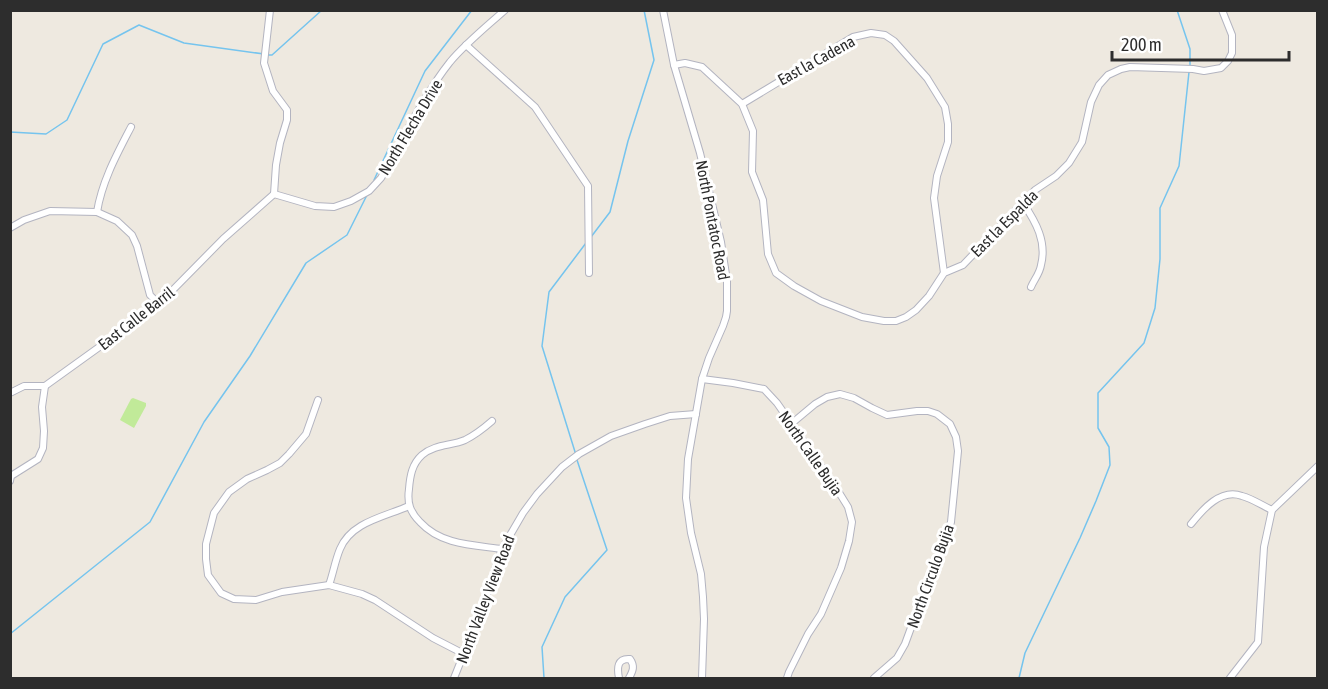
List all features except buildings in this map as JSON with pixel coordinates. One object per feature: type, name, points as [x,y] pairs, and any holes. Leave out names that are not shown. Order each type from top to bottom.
[{"type":"street","points":[[270,10],[264,63],[273,92],[287,110],[287,120],[276,165],[274,194]]},
{"type":"street","name":"North Flecha Drive","points":[[274,194],[315,206],[334,207],[369,191],[381,178],[437,80],[451,61],[505,10]]},
{"type":"street","name":"North Pontatoc Road","points":[[663,10],[674,65],[721,242],[727,280],[726,317],[702,379],[688,459],[686,498],[704,597],[702,678]]},
{"type":"street","name":"East la Espalda","points":[[674,65],[685,63],[702,67],[742,104],[753,131],[752,172],[763,200],[768,254],[776,273],[820,301],[862,316],[896,321],[916,310],[929,296],[944,273],[963,265],[1035,190],[1056,176],[1069,163],[1082,142],[1095,91],[1108,75],[1130,67],[1204,71],[1221,68],[1232,53],[1232,35],[1222,10]]},
{"type":"street","name":"East la Cadena","points":[[742,104],[853,37],[871,33],[885,35],[894,41],[927,78],[945,106],[948,141],[937,176],[934,198],[944,273]]},
{"type":"street","points":[[466,45],[535,106],[588,186],[589,273]]},
{"type":"street","points":[[97,212],[99,198],[107,176],[131,127]]},
{"type":"street","name":"East Calle Barril","points":[[10,393],[24,386],[45,386],[159,304],[223,239],[274,194]]},
{"type":"street","points":[[1023,203],[1034,218],[1042,242],[1041,265],[1031,287]]},
{"type":"street","points":[[10,228],[24,220],[50,211],[97,212],[117,221],[132,235],[150,295],[159,304]]},
{"type":"street","name":"North Calle Bujia","points":[[702,379],[764,389],[777,404],[848,507],[852,522],[849,541],[836,582],[787,678]]},
{"type":"street","points":[[10,481],[11,476],[38,459],[43,448],[42,407],[45,386]]},
{"type":"street","name":"North Circulo Bujia","points":[[791,424],[815,404],[827,397],[840,394],[854,398],[887,415],[917,411],[937,414],[950,424],[957,437],[954,502],[946,537],[901,651],[897,658],[874,678]]},
{"type":"street","points":[[318,400],[306,434],[290,454],[280,463],[247,479],[229,492],[214,513],[206,544],[208,575],[221,593],[234,598],[256,600],[282,592],[330,585],[355,592],[375,600],[434,638],[464,654]]},
{"type":"street","name":"North Valley View Road","points":[[454,678],[483,606],[502,549],[537,494],[562,467],[610,436],[670,416],[696,414]]},
{"type":"street","points":[[492,422],[466,439],[438,446],[421,456],[409,478],[408,506],[429,531],[445,539],[502,549]]},
{"type":"street","points":[[1230,678],[1258,642],[1264,547],[1272,510],[1317,466]]},
{"type":"street","points":[[1191,524],[1206,506],[1223,496],[1240,495],[1272,510]]},
{"type":"street","points":[[330,585],[340,549],[348,536],[360,526],[408,506]]},
{"type":"street","points":[[619,678],[618,667],[625,658],[630,659],[634,664],[629,678]]},
{"type":"green space","points":[[133,398],[146,403],[134,428],[120,420]]},
{"type":"waterway","points":[[268,55],[272,55],[322,10]]},
{"type":"waterway","points":[[374,180],[425,71],[472,10]]},
{"type":"waterway","points":[[591,237],[610,212],[628,141],[654,60],[644,10]]},
{"type":"waterway","points":[[1177,10],[1190,49],[1190,67]]},
{"type":"waterway","points":[[10,132],[46,134],[67,120],[103,44],[139,25],[184,43],[264,54]]},
{"type":"waterway","points":[[1019,678],[1025,653],[1080,538],[1110,465],[1109,447],[1098,428],[1098,393],[1144,343],[1155,308],[1160,259],[1160,208],[1179,166],[1189,72]]},
{"type":"waterway","points":[[10,634],[150,522],[204,422],[250,356],[306,263],[347,235],[367,195]]},
{"type":"waterway","points":[[576,455],[542,346],[549,292],[586,243]]},
{"type":"waterway","points":[[544,678],[542,647],[565,597],[607,550],[577,460]]}]
